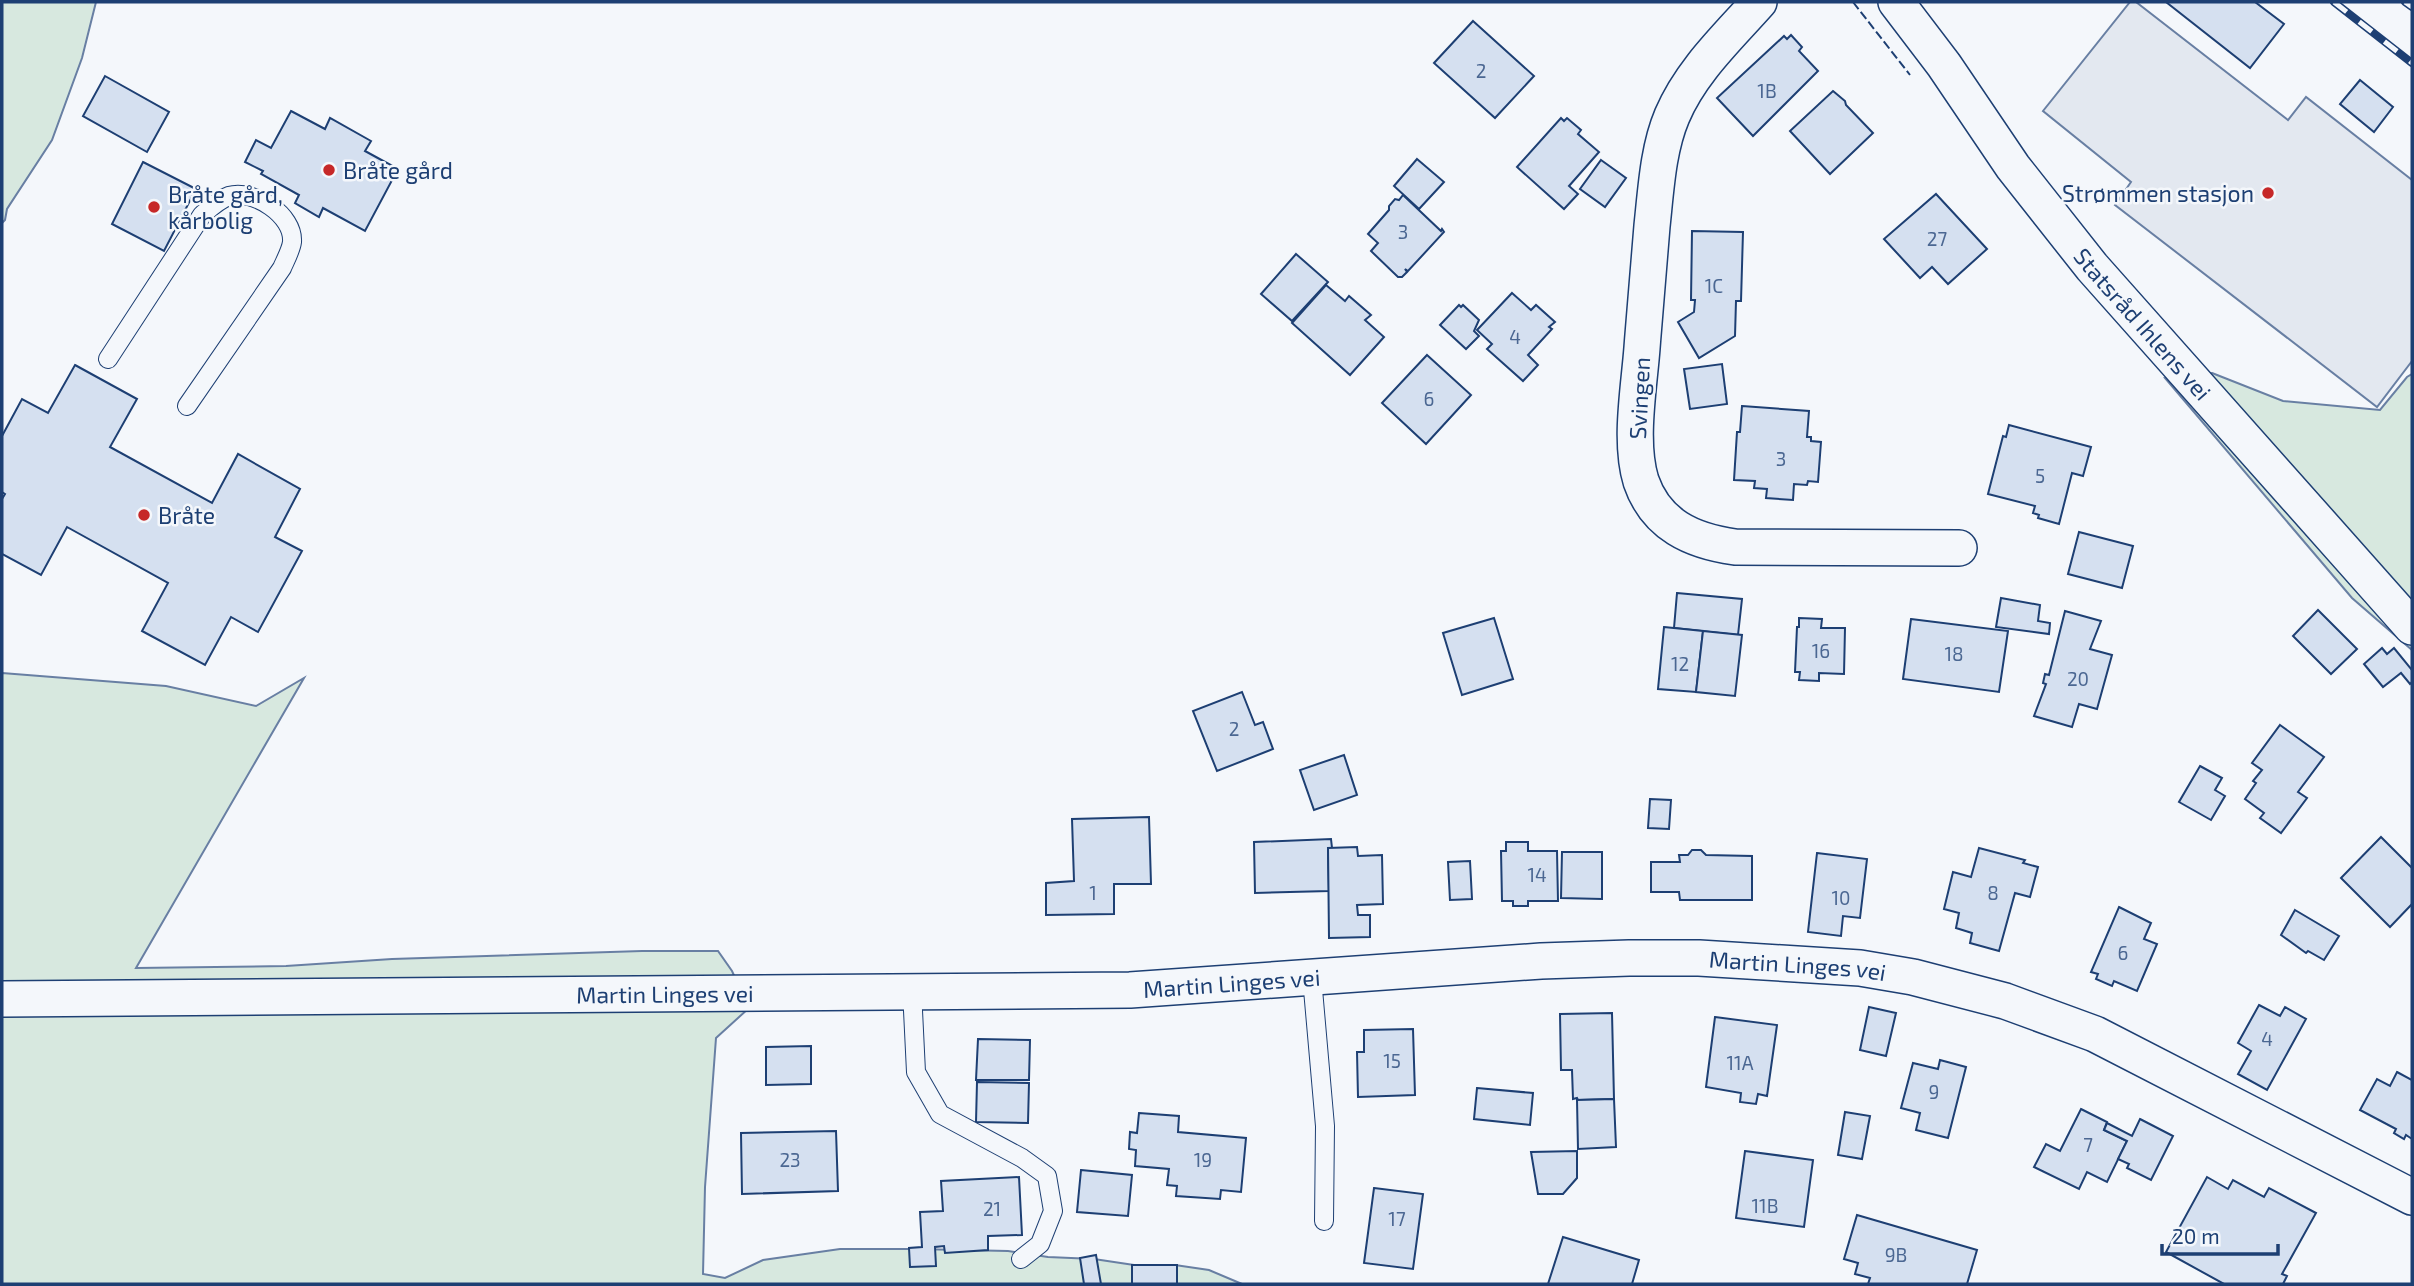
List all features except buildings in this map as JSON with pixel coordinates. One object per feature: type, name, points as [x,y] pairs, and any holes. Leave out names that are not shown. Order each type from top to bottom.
[{"type":"street","name":"Svingen","points":[[1759,2],[1682,93],[1671,118],[1663,148],[1655,201],[1637,415],[1636,456],[1641,481],[1651,501],[1666,521],[1687,535],[1709,544],[1735,547],[1959,548]]},
{"type":"street","name":"Statsråd Ihlens vei","points":[[1896,2],[1944,65],[2013,167],[2092,267],[2412,627]]},
{"type":"street","name":"Martin Linges vei","points":[[2,999],[1130,990],[1541,961],[1699,958],[1860,968],[1913,977],[2005,1001],[2095,1034],[2412,1197]]},
{"type":"lane","points":[[108,359],[202,215],[216,202],[232,195],[257,198],[289,223],[292,243],[282,268],[187,406]]},
{"type":"lane","points":[[1312,978],[1325,1126],[1324,1221]]},
{"type":"lane","points":[[912,990],[916,1072],[940,1114],[1022,1158],[1047,1177],[1053,1212],[1040,1244],[1021,1259]]},
{"type":"shaded area","points":[[2,2],[96,2],[82,58],[52,140],[7,209],[2,223]]},
{"type":"shaded area","name":"Strømmen stasjon","points":[[2130,2],[2136,2],[2288,120],[2306,97],[2412,180],[2412,361],[2377,407],[2115,205],[2131,182],[2043,111]]},
{"type":"shaded area","points":[[2212,373],[2283,401],[2380,410],[2412,374],[2412,650],[2352,598],[2165,378]]},
{"type":"shaded area","points":[[2,673],[166,686],[256,706],[304,678],[136,968],[286,966],[392,959],[718,951],[732,971],[749,1008],[716,1038],[705,1187],[703,1274],[725,1278],[763,1260],[840,1249],[916,1249],[1008,1251],[1134,1265],[1175,1265],[1209,1270],[1242,1284],[2,1284]]},
{"type":"railway","points":[[2334,2],[2412,63]]},
{"type":"railway","points":[[2405,2],[2412,7]]},
{"type":"fence","points":[[1853,2],[1910,75]]},
{"type":"place","name":"Bråte gård","points":[[329,170]]},
{"type":"place","name":"Strømmen stasjon","points":[[2268,193]]},
{"type":"place","name":"Bråte gård, kårbolig","points":[[154,207]]},
{"type":"place","name":"Bråte","points":[[144,515]]}]
